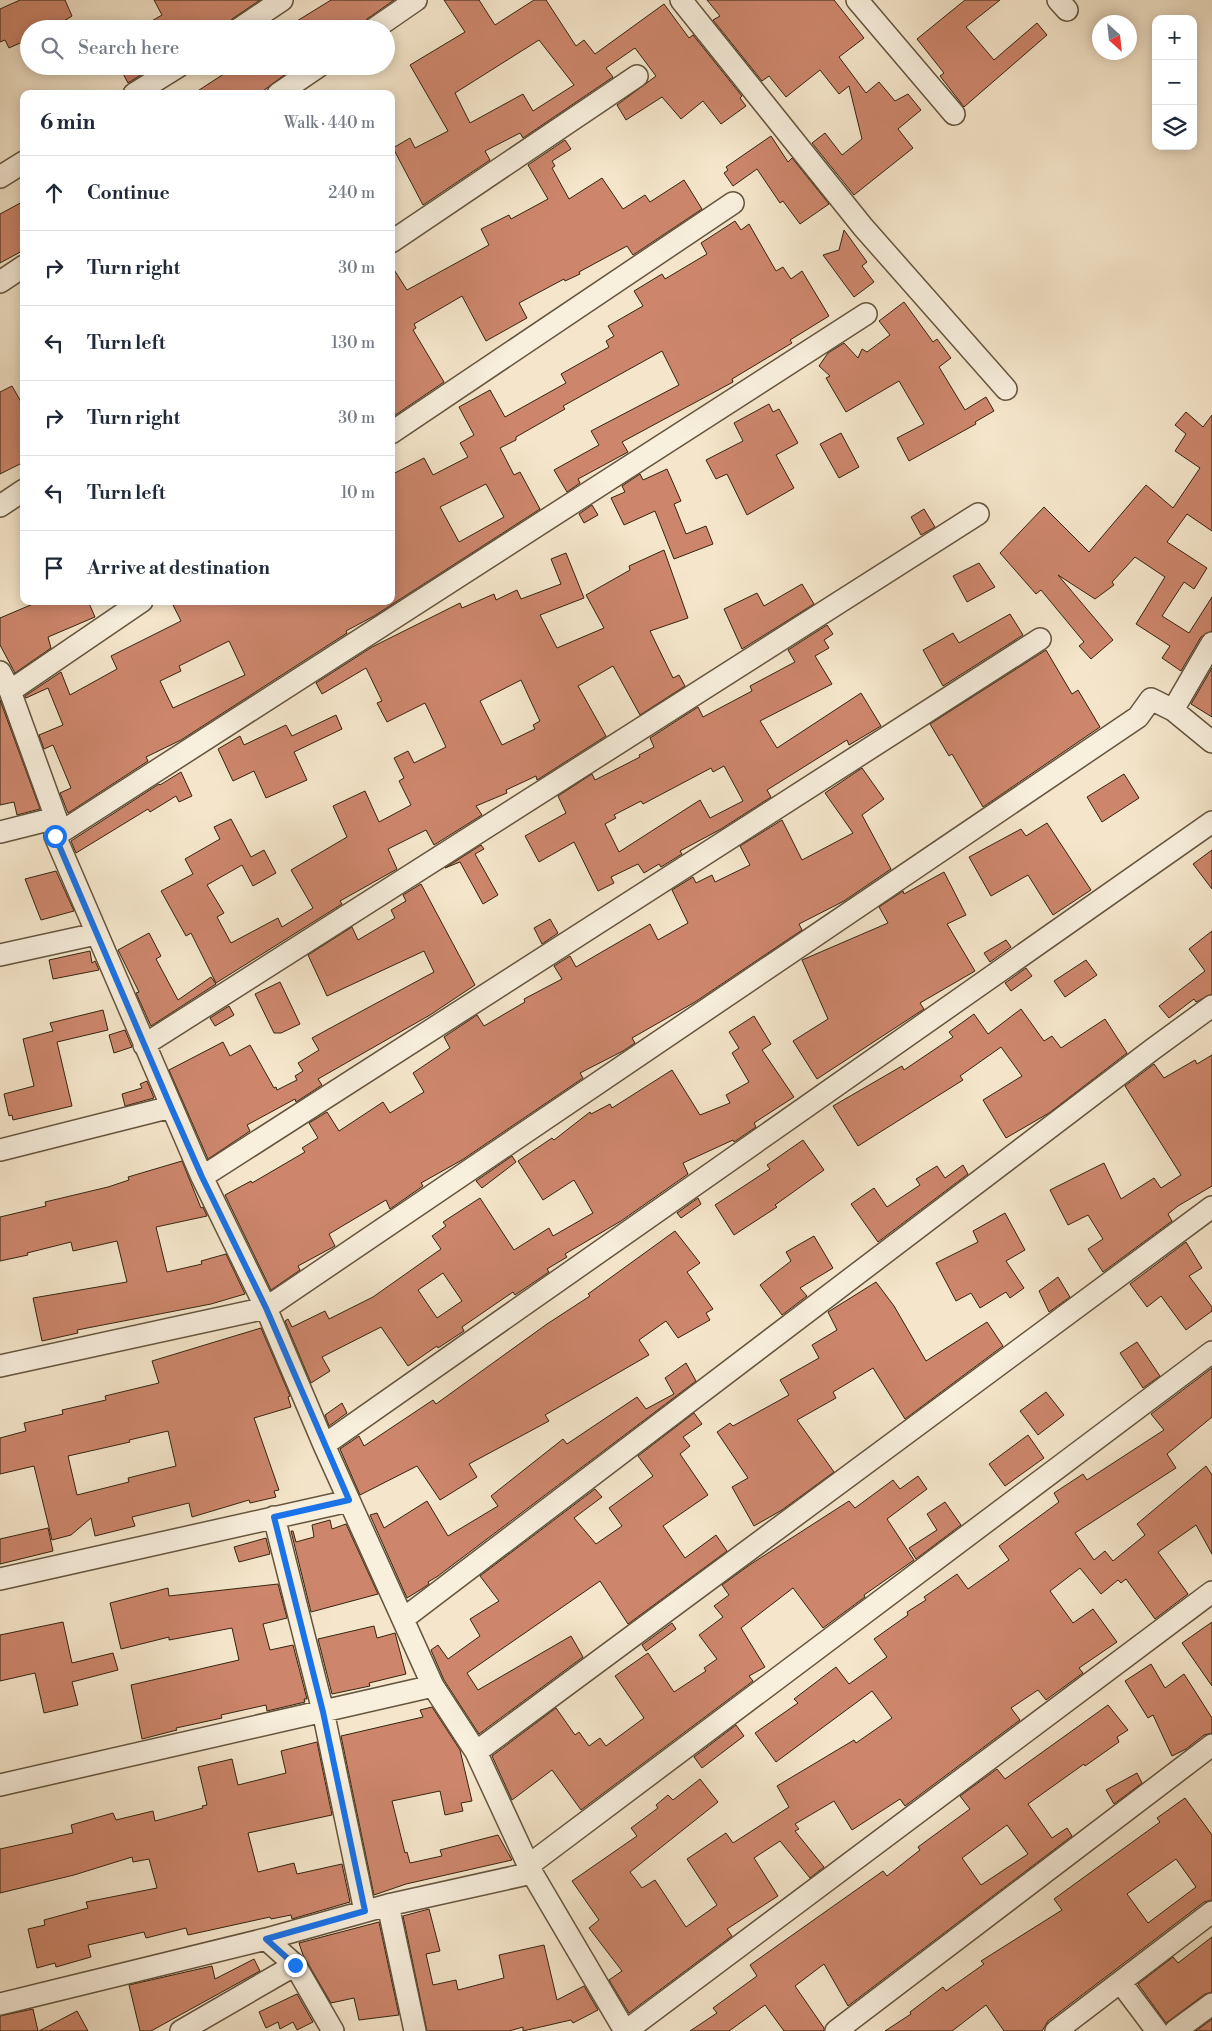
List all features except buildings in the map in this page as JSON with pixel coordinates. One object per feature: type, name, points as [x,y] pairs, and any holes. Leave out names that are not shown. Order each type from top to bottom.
[{"type":"street","points":[[252,20],[282,0]]},
{"type":"street","points":[[387,20],[416,0]]},
{"type":"street","points":[[681,0],[863,227],[1006,389]]},
{"type":"street","points":[[857,0],[954,114]]},
{"type":"street","points":[[140,90],[165,75]]},
{"type":"street","points":[[284,90],[306,75]]},
{"type":"street","points":[[395,239],[637,76]]},
{"type":"street","points":[[0,177],[20,164]]},
{"type":"street","points":[[395,430],[733,203]]},
{"type":"street","points":[[0,282],[20,269]]},
{"type":"street","points":[[0,832],[55,827],[866,314]]},
{"type":"street","points":[[0,506],[20,493]]},
{"type":"street","points":[[144,1045],[978,514]]},
{"type":"street","points":[[135,605],[5,681],[55,827],[96,934],[171,1107],[202,1177],[266,1308],[324,1445],[433,1686],[476,1752],[531,1869],[625,2031],[1212,1592]]},
{"type":"street","points":[[202,1177],[1040,639]]},
{"type":"street","points":[[1174,710],[1212,643]]},
{"type":"street","points":[[0,1366],[266,1308],[1130,723],[1138,717],[1151,698],[1174,710],[1212,742]]},
{"type":"street","points":[[324,1445],[1212,822]]},
{"type":"street","points":[[0,955],[96,934]]},
{"type":"street","points":[[403,1619],[1212,1006]]},
{"type":"street","points":[[0,1150],[171,1107]]},
{"type":"street","points":[[476,1752],[1212,1207]]},
{"type":"street","points":[[0,2004],[266,1939],[365,1911],[531,1869],[1212,1352]]},
{"type":"street","points":[[0,1579],[349,1500]]},
{"type":"street","points":[[274,1517],[323,1712],[365,1911]]},
{"type":"street","points":[[0,1785],[433,1686]]},
{"type":"street","points":[[836,2031],[1212,1745]]},
{"type":"street","points":[[388,1905],[415,2031]]},
{"type":"street","points":[[1056,2031],[1212,1912]]},
{"type":"street","points":[[266,1939],[295,1965],[333,2031]]},
{"type":"street","points":[[181,2031],[295,1965]]},
{"type":"street","points":[[1121,1983],[1157,2031]]},
{"type":"street","points":[[1175,2031],[1212,2004]]},
{"type":"route","points":[[55,836],[171,1107],[202,1177],[266,1308],[349,1500],[274,1517],[323,1712],[365,1911],[266,1939],[295,1965]]}]
